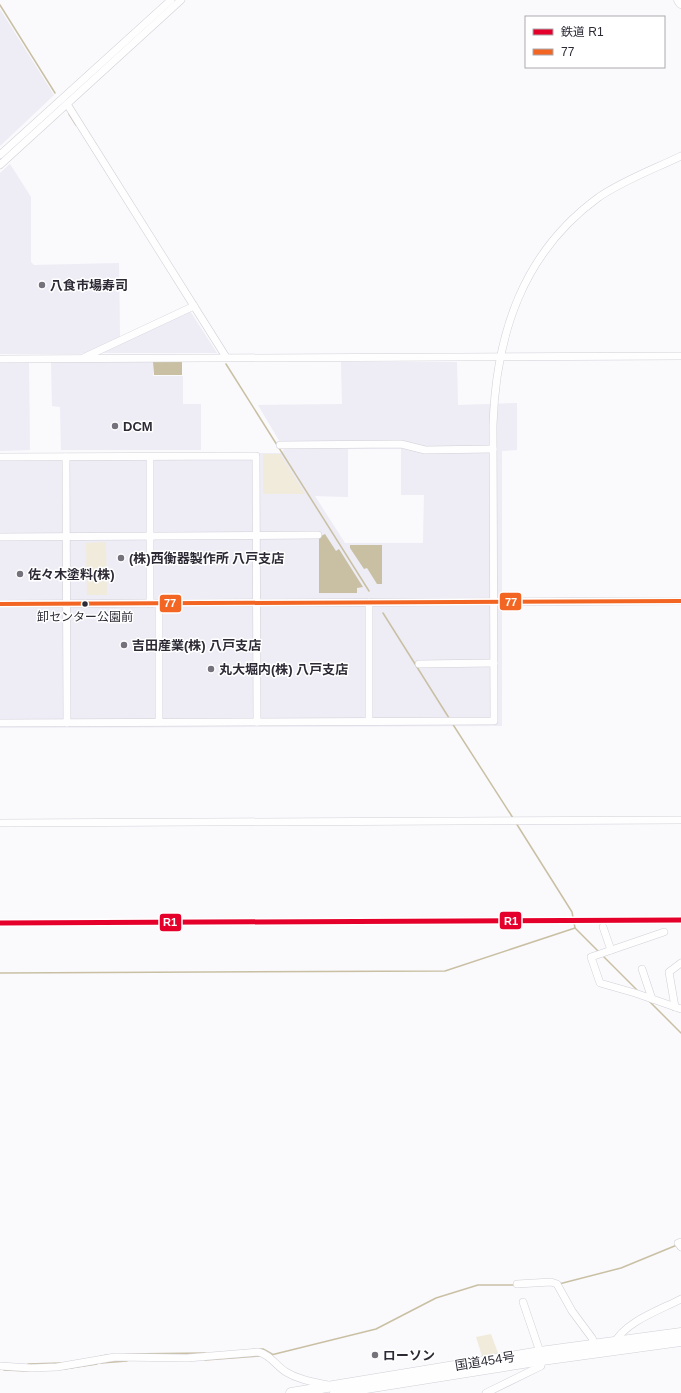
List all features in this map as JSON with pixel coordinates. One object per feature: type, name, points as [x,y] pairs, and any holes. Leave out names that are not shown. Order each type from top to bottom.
[{"type":"highway","name":"国道454号","points":[[612,1347],[681,1333]]},
{"type":"highway","name":"国道454号","points":[[291,1393],[334,1389],[541,1356],[612,1347],[681,1341]]},
{"type":"highway","name":"国道454号","points":[[334,1389],[356,1390],[541,1356]]},
{"type":"street","points":[[0,155],[171,0]]},
{"type":"street","points":[[0,165],[181,0]]},
{"type":"street","points":[[67,104],[226,357]]},
{"type":"street","points":[[0,723],[494,721],[493,404],[507,328],[522,286],[549,244],[566,225],[600,196],[681,156]]},
{"type":"street","points":[[83,358],[194,306]]},
{"type":"street","points":[[0,358],[681,356]]},
{"type":"street","points":[[280,445],[401,444],[425,450],[493,449]]},
{"type":"street","points":[[0,457],[256,456],[257,722]]},
{"type":"street","points":[[66,457],[67,723]]},
{"type":"street","points":[[150,457],[150,604]]},
{"type":"street","points":[[0,537],[318,535]]},
{"type":"street","points":[[0,604],[681,601]]},
{"type":"street","points":[[369,602],[369,721]]},
{"type":"street","points":[[159,603],[159,722]]},
{"type":"street","points":[[419,664],[494,663]]},
{"type":"street","points":[[0,823],[681,820]]},
{"type":"street","points":[[603,927],[611,950]]},
{"type":"street","points":[[664,932],[591,957],[600,983],[678,1008]]},
{"type":"street","points":[[678,1008],[670,972],[681,964]]},
{"type":"street","points":[[642,969],[652,999]]},
{"type":"street","points":[[681,1242],[678,1243],[681,1247]]},
{"type":"street","points":[[517,1284],[551,1282],[557,1284],[572,1311],[598,1349]]},
{"type":"street","points":[[612,1347],[617,1336],[643,1318],[681,1300]]},
{"type":"street","points":[[486,1393],[528,1374],[541,1366],[541,1356],[523,1302]]},
{"type":"street","points":[[0,1366],[31,1368],[57,1367],[115,1357],[187,1358],[258,1352],[267,1355],[284,1371],[294,1377],[334,1389]]},
{"type":"street","points":[[356,1390],[372,1393]]},
{"type":"shaded area","points":[[0,9],[54,95],[0,146]]},
{"type":"shaded area","points":[[10,164],[31,197],[31,262],[34,265],[119,263],[120,337],[86,353],[79,354],[0,354],[0,173]]},
{"type":"shaded area","points":[[190,311],[217,353],[98,353]]},
{"type":"shaded area","points":[[153,361],[153,376],[183,376],[183,404],[201,404],[201,450],[61,450],[60,407],[52,406],[51,362]]},
{"type":"shaded area","points":[[0,362],[29,362],[30,450],[0,451]]},
{"type":"shaded area","points":[[153,362],[182,362],[182,375],[154,375]]},
{"type":"shaded area","points":[[341,362],[457,362],[458,405],[517,403],[517,450],[502,451],[502,726],[0,728],[0,454],[281,453],[284,449],[258,405],[342,404]],"holes":[[[348,449],[401,449],[401,495],[424,495],[423,543],[345,543],[315,496],[348,497]]]},
{"type":"shaded area","points":[[263,454],[280,454],[305,494],[263,494]]},
{"type":"shaded area","points":[[325,534],[336,551],[339,549],[363,587],[357,588],[357,593],[319,593],[319,537]]},
{"type":"shaded area","points":[[106,542],[107,595],[87,595],[86,543]]},
{"type":"shaded area","points":[[350,545],[382,545],[382,584],[377,584],[367,568],[364,569],[350,548]]},
{"type":"shaded area","points":[[491,1334],[498,1353],[482,1356],[476,1337]]},
{"type":"waterway","points":[[0,5],[55,93]]},
{"type":"waterway","points":[[69,114],[76,125]]},
{"type":"waterway","points":[[226,364],[277,445]]},
{"type":"waterway","points":[[279,448],[369,591]]},
{"type":"waterway","points":[[383,613],[449,718]]},
{"type":"waterway","points":[[452,723],[513,818]]},
{"type":"waterway","points":[[516,823],[572,912],[575,928],[599,952]]},
{"type":"waterway","points":[[0,973],[445,971],[575,928]]},
{"type":"waterway","points":[[603,956],[637,990]]},
{"type":"waterway","points":[[649,1001],[681,1033]]},
{"type":"waterway","points":[[559,1284],[621,1268],[677,1245]]},
{"type":"waterway","points":[[271,1355],[376,1329],[436,1298],[478,1285],[514,1285]]},
{"type":"waterway","points":[[245,1350],[263,1349],[272,1354]]},
{"type":"waterway","points":[[125,1354],[205,1353]]},
{"type":"waterway","points":[[101,1356],[109,1355]]},
{"type":"waterway","points":[[205,1360],[259,1356]]},
{"type":"waterway","points":[[101,1363],[127,1361]]},
{"type":"waterway","points":[[28,1364],[62,1363]]},
{"type":"waterway","points":[[64,1369],[97,1364]]},
{"type":"waterway","points":[[4,1370],[30,1371]]},
{"type":"rail line","name":"R1","points":[[0,923],[681,920]]},
{"type":"transit line","name":"77","points":[[0,604],[681,601]]},
{"type":"place","name":"八食市場寿司","points":[[42,285]]},
{"type":"place","name":"DCM","points":[[115,426]]},
{"type":"place","name":"(株)西衡器製作所 八戸支店","points":[[121,558]]},
{"type":"place","name":"佐々木塗料(株)","points":[[20,574]]},
{"type":"place","name":"卸センター公園前","points":[[85,604]]},
{"type":"place","name":"吉田産業(株) 八戸支店","points":[[124,645]]},
{"type":"place","name":"丸大堀内(株) 八戸支店","points":[[211,669]]},
{"type":"place","name":"ローソン","points":[[375,1355]]}]
